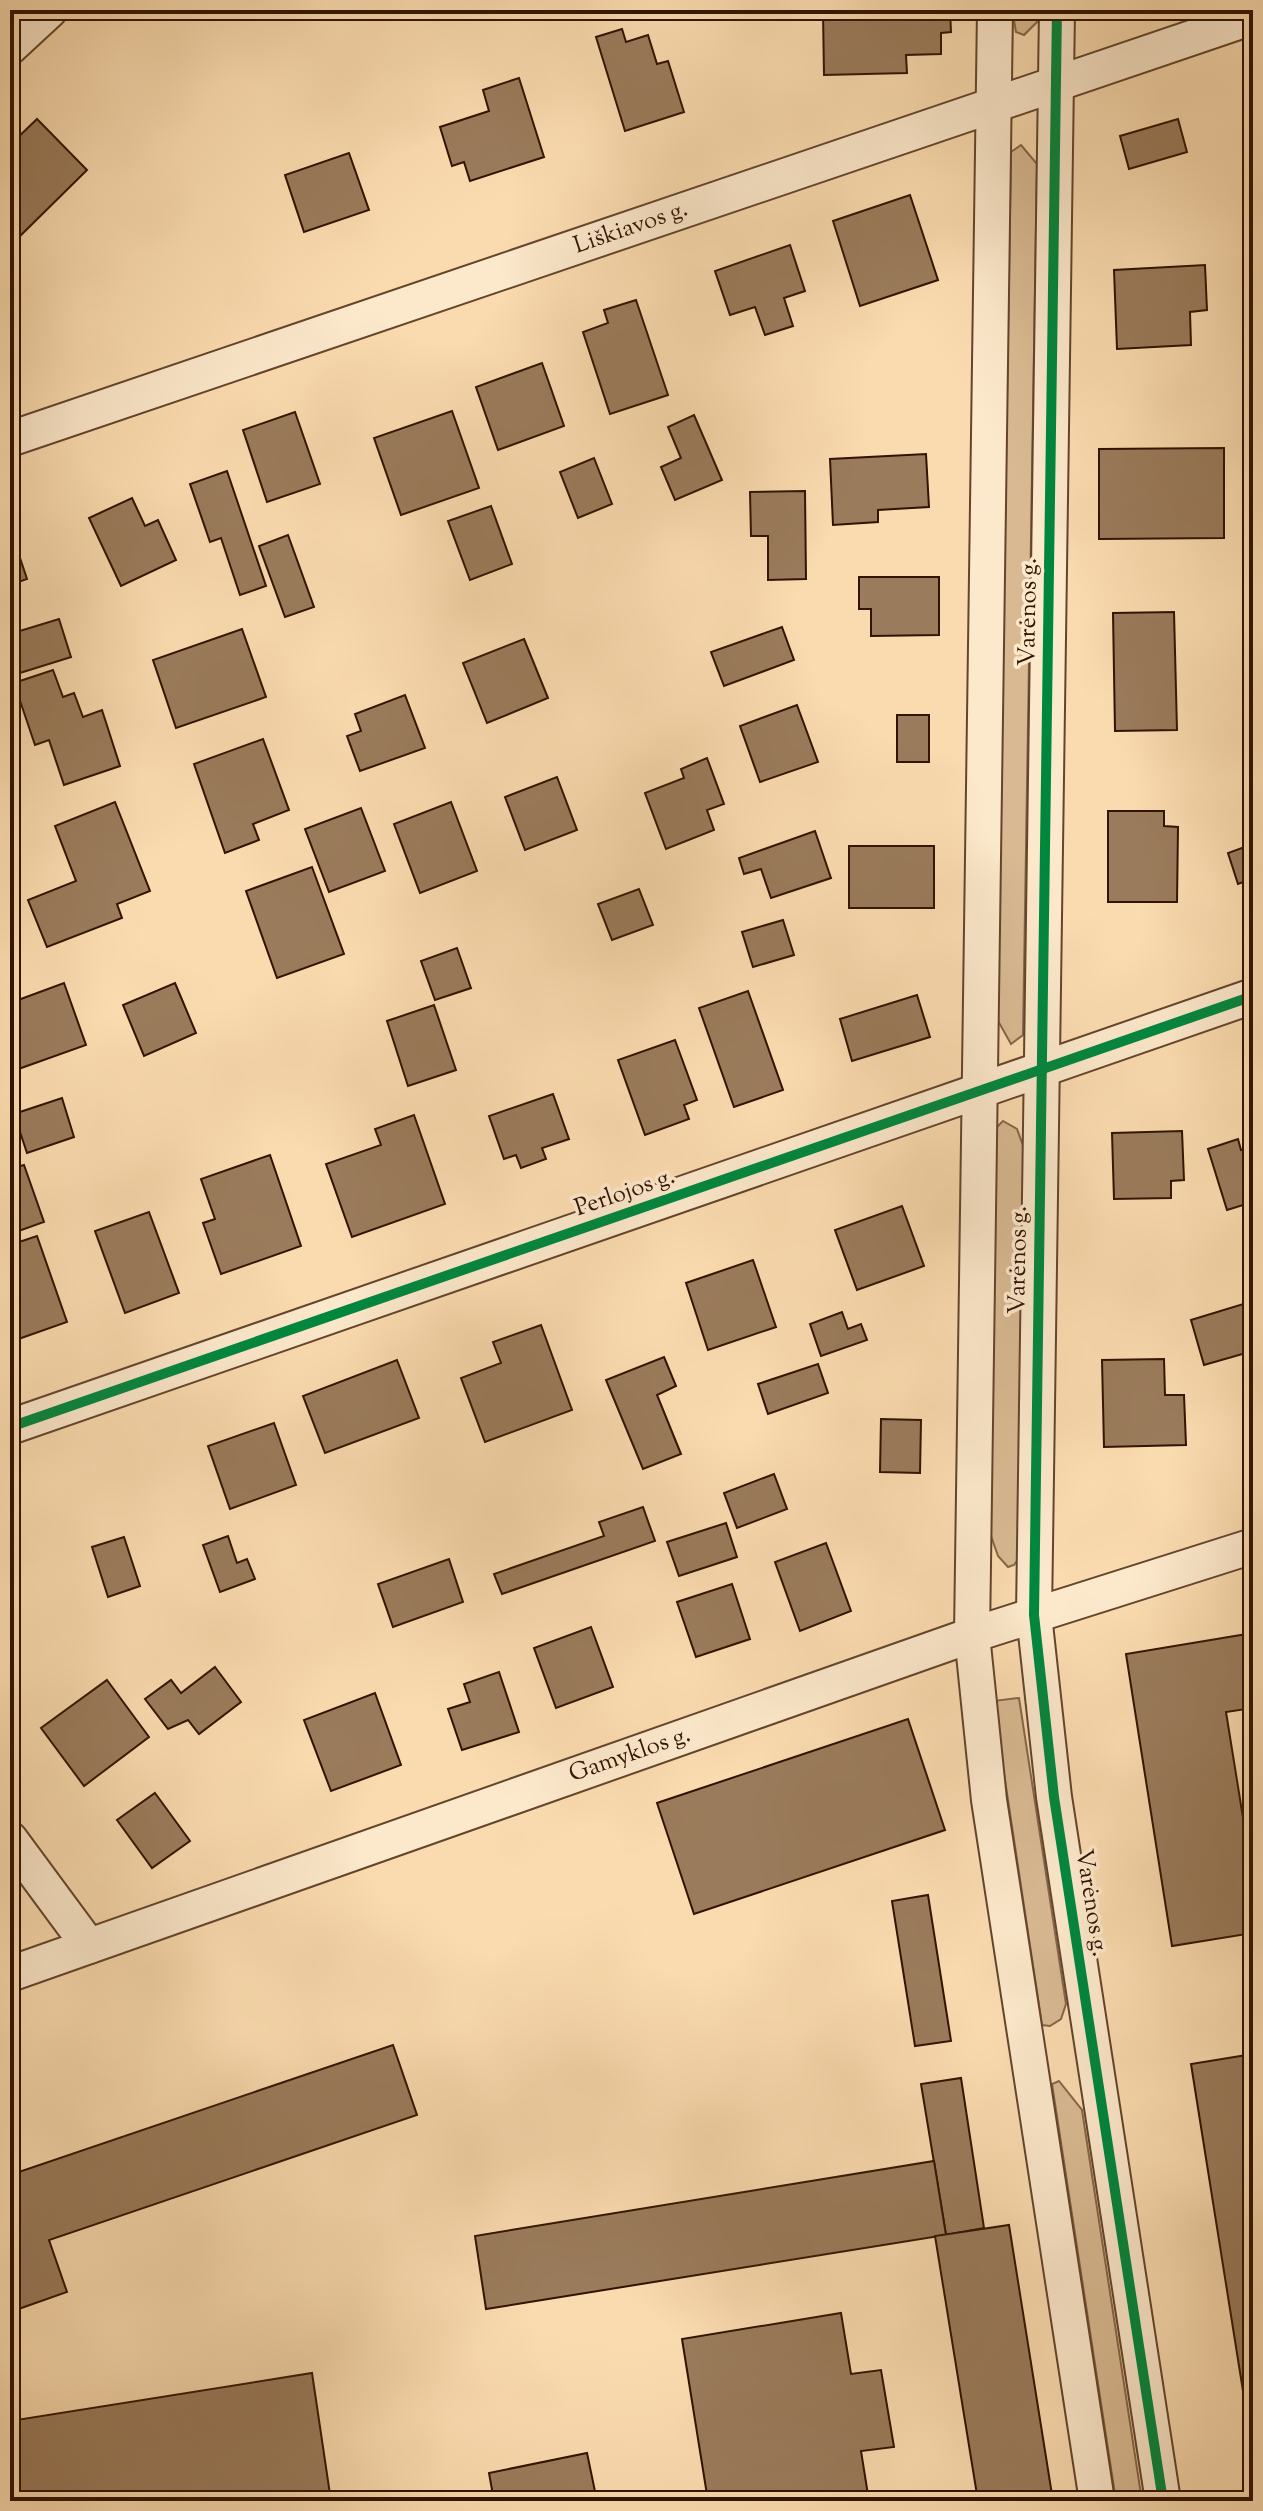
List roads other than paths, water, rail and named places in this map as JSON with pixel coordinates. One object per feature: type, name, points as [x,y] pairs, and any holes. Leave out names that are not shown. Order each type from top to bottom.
[{"type":"street","points":[[10,47],[50,10]]},
{"type":"street","name":"Varėnos g.","points":[[995,10],[972,1635],[989,1800],[1097,2501]]},
{"type":"street","name":"Varėnos g.","points":[[1057,10],[1034,1615],[1054,1797],[1163,2501]]},
{"type":"street","name":"Liškiavos g.","points":[[10,439],[1056,81],[1253,17]]},
{"type":"street","name":"Perlojos g.","points":[[10,1427],[1253,996]]},
{"type":"street","name":"Gamyklos g.","points":[[10,1974],[972,1635],[1253,1546]]},
{"type":"street","points":[[10,1839],[89,1946]]}]
